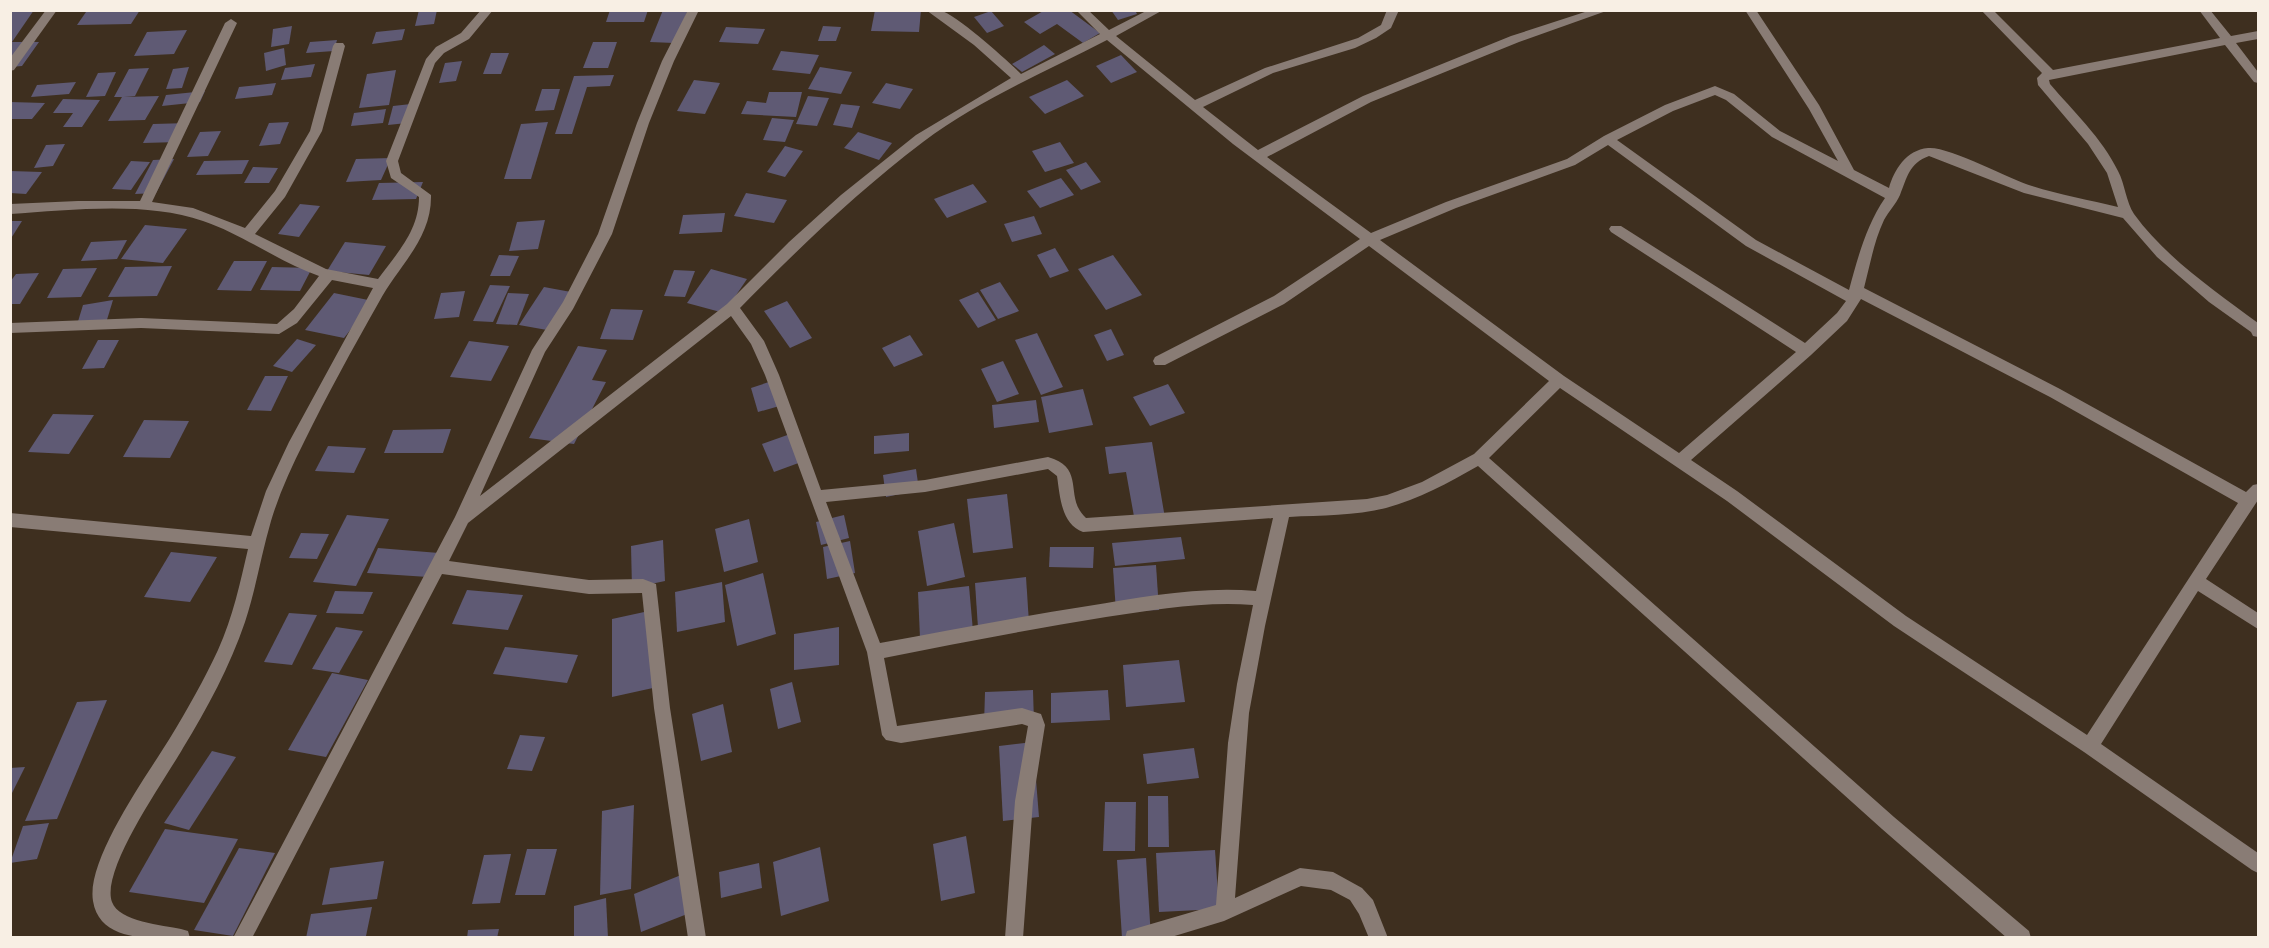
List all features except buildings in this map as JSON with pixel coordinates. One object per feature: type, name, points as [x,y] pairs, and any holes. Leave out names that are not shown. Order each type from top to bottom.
[{"type":"street","points":[[10,67],[52,10]]},
{"type":"street","points":[[181,938],[133,928],[106,912],[100,893],[102,878],[127,827],[181,736],[223,654],[240,611],[255,543],[273,492],[381,285],[423,225],[425,195],[395,175],[392,161],[430,62],[440,50],[465,36],[488,10]]},
{"type":"street","points":[[242,938],[463,518],[539,350],[568,305],[605,234],[643,123],[668,61],[694,10]]},
{"type":"street","points":[[931,10],[977,40],[1020,80]]},
{"type":"street","points":[[1081,10],[1109,36],[1258,156],[1559,380],[1680,461],[1900,621],[2090,746],[2259,864]]},
{"type":"street","points":[[463,518],[732,308],[794,245],[885,165],[920,138],[994,92],[1158,10]]},
{"type":"street","points":[[1194,106],[1228,88],[1294,62],[1357,43],[1383,30],[1391,20],[1393,10]]},
{"type":"street","points":[[1258,156],[1366,99],[1515,39],[1604,10]]},
{"type":"street","points":[[1750,10],[1794,72],[1828,126],[1849,172]]},
{"type":"street","points":[[1986,10],[2050,74]]},
{"type":"street","points":[[2204,10],[2259,79]]},
{"type":"street","points":[[142,207],[231,23]]},
{"type":"street","points":[[2258,330],[2214,298],[2162,254],[2127,214],[2113,172],[2092,141],[2044,85],[2043,78],[2050,74],[2259,35]]},
{"type":"street","points":[[248,234],[279,194],[316,131],[339,46]]},
{"type":"street","points":[[1160,361],[1279,300],[1370,239],[1451,205],[1571,162],[1608,139],[1670,108],[1715,90],[1730,97],[1776,134],[1893,196]]},
{"type":"street","points":[[1608,139],[1751,243],[1856,295],[1970,347],[2181,461],[2253,495],[2195,580],[2167,628],[2090,746]]},
{"type":"street","points":[[1680,461],[1842,317],[1856,295],[1869,241],[1879,218],[1893,196],[1900,172],[1916,156],[1929,152],[1945,156],[2029,190],[2127,214]]},
{"type":"street","points":[[10,209],[64,206],[142,207],[192,213],[248,234],[285,256],[328,275],[381,285]]},
{"type":"street","points":[[1616,229],[1806,351]]},
{"type":"street","points":[[10,328],[141,323],[279,329],[284,327],[298,312],[328,275]]},
{"type":"street","points":[[732,308],[757,341],[772,375],[875,652],[888,729],[892,734],[901,735],[1022,716],[1035,720],[1037,725],[1024,801],[1014,938]]},
{"type":"street","points":[[816,497],[925,486],[1048,463],[1055,465],[1064,473],[1067,498],[1075,518],[1083,525],[1367,505],[1387,501],[1427,487],[1479,458],[1559,380]]},
{"type":"street","points":[[1479,458],[1888,823],[2022,938]]},
{"type":"street","points":[[1224,912],[1237,744],[1263,600],[1283,510]]},
{"type":"street","points":[[10,520],[255,543]]},
{"type":"street","points":[[437,566],[589,587],[643,586],[650,589],[662,708],[697,938]]},
{"type":"street","points":[[2195,580],[2259,622]]},
{"type":"street","points":[[875,652],[999,627],[1176,599],[1246,597],[1263,600]]},
{"type":"street","points":[[1134,938],[1224,912],[1300,877],[1334,881],[1356,894],[1370,915],[1379,938]]}]
